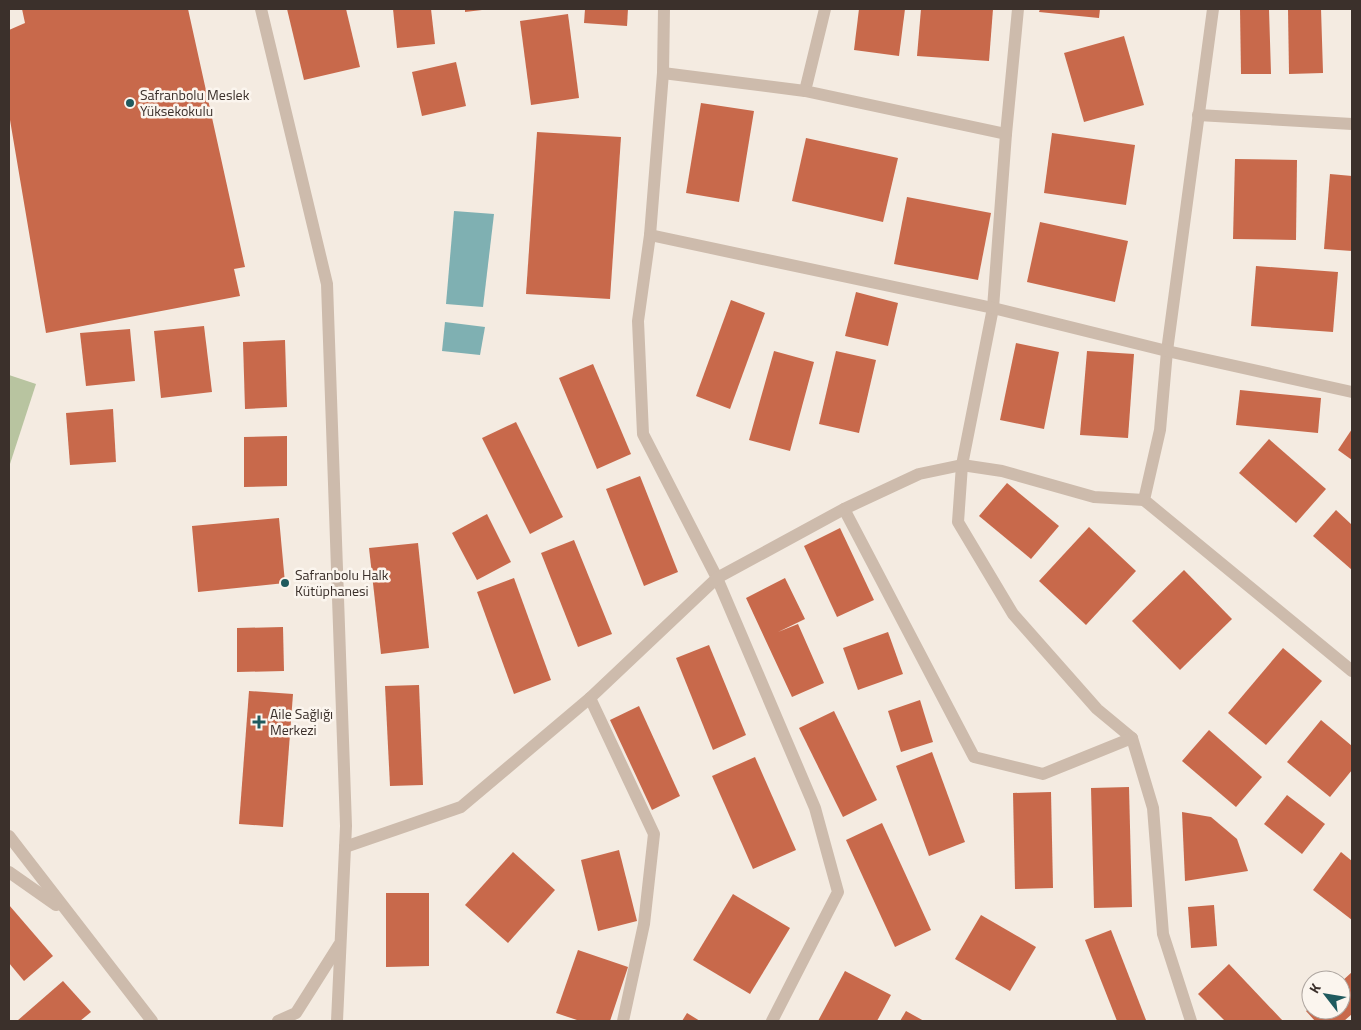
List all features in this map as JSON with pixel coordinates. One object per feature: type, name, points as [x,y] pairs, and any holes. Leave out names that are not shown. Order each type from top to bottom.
[{"type":"street","points":[[261,9],[327,284],[345,847],[337,1021]]},
{"type":"street","points":[[664,9],[663,73],[650,235],[638,320],[643,434],[717,578],[816,808],[838,892],[772,1021]]},
{"type":"street","points":[[805,91],[825,9]]},
{"type":"street","points":[[1018,9],[1006,134],[993,308],[962,465],[958,522],[1013,614],[1097,710],[1132,738],[1153,808],[1163,934],[1191,1021]]},
{"type":"street","points":[[1144,500],[1160,430],[1167,351],[1213,9]]},
{"type":"street","points":[[663,73],[805,91],[1006,134]]},
{"type":"street","points":[[1198,115],[1352,124]]},
{"type":"street","points":[[650,235],[993,308],[1167,351],[1352,392]]},
{"type":"street","points":[[345,847],[461,807],[590,698],[717,578],[844,509],[919,474],[962,465],[1002,471],[1094,497],[1144,500],[1352,671]]},
{"type":"street","points":[[844,509],[974,757],[1042,774],[1132,738]]},
{"type":"street","points":[[590,698],[654,834],[644,924],[623,1021]]},
{"type":"street","points":[[9,836],[152,1021]]},
{"type":"street","points":[[9,872],[66,912]]},
{"type":"street","points":[[278,1021],[296,1013],[341,943]]},
{"type":"green space","points":[[9,375],[36,384],[9,467]]},
{"type":"water","points":[[454,211],[494,214],[483,307],[446,304]]},
{"type":"water","points":[[445,322],[485,327],[480,355],[442,351]]},
{"type":"building","name":"Safranbolu Meslek Yüksekokulu","points":[[22,9],[188,9],[245,267],[234,269],[240,296],[46,333],[9,114],[9,30],[25,23]]},
{"type":"building","points":[[287,9],[346,9],[360,67],[304,80]]},
{"type":"building","points":[[393,9],[431,9],[435,44],[397,48]]},
{"type":"building","points":[[465,9],[482,9],[482,10],[465,12]]},
{"type":"building","points":[[585,9],[628,9],[627,26],[584,23]]},
{"type":"building","points":[[859,9],[905,9],[899,56],[854,50]]},
{"type":"building","points":[[921,9],[993,9],[989,61],[917,56]]},
{"type":"building","points":[[1040,9],[1100,9],[1099,18],[1039,12]]},
{"type":"building","points":[[1240,9],[1269,9],[1271,74],[1241,74]]},
{"type":"building","points":[[1288,9],[1321,9],[1323,73],[1289,74]]},
{"type":"building","points":[[568,14],[579,98],[531,105],[520,21]]},
{"type":"building","points":[[1124,36],[1144,105],[1084,122],[1064,53]]},
{"type":"building","points":[[456,62],[466,106],[422,116],[412,72]]},
{"type":"building","points":[[701,103],[754,111],[739,202],[686,193]]},
{"type":"building","points":[[537,132],[621,137],[610,299],[526,294]]},
{"type":"building","points":[[1052,133],[1135,145],[1126,205],[1044,193]]},
{"type":"building","points":[[806,138],[898,158],[883,222],[792,201]]},
{"type":"building","points":[[1235,159],[1297,160],[1296,240],[1233,239]]},
{"type":"building","points":[[1330,174],[1352,176],[1352,251],[1324,249]]},
{"type":"building","points":[[907,197],[991,213],[978,280],[894,264]]},
{"type":"building","points":[[1040,222],[1128,241],[1115,302],[1027,282]]},
{"type":"building","points":[[1256,266],[1338,272],[1333,332],[1251,326]]},
{"type":"building","points":[[856,292],[898,303],[888,346],[845,336]]},
{"type":"building","points":[[731,300],[765,313],[730,409],[696,396]]},
{"type":"building","points":[[204,326],[212,392],[161,398],[154,331]]},
{"type":"building","points":[[130,329],[135,381],[86,386],[80,333]]},
{"type":"building","points":[[285,340],[287,407],[245,409],[243,342]]},
{"type":"building","points":[[1016,343],[1059,352],[1044,429],[1000,420]]},
{"type":"building","points":[[774,351],[814,362],[790,451],[749,440]]},
{"type":"building","points":[[836,351],[876,360],[859,433],[819,424]]},
{"type":"building","points":[[1087,351],[1134,354],[1128,438],[1080,435]]},
{"type":"building","points":[[593,364],[631,454],[597,469],[559,378]]},
{"type":"building","points":[[1240,390],[1321,398],[1318,433],[1236,425]]},
{"type":"building","points":[[113,409],[116,462],[70,465],[66,413]]},
{"type":"building","points":[[516,422],[563,517],[530,534],[482,438]]},
{"type":"building","points":[[1352,429],[1352,460],[1338,450]]},
{"type":"building","points":[[287,436],[287,486],[244,487],[244,437]]},
{"type":"building","points":[[1269,439],[1326,489],[1296,523],[1239,473]]},
{"type":"building","points":[[640,476],[678,572],[644,586],[606,489]]},
{"type":"building","points":[[1007,483],[1059,526],[1031,559],[979,516]]},
{"type":"building","points":[[1336,510],[1352,525],[1352,570],[1313,536]]},
{"type":"building","points":[[487,514],[511,562],[477,580],[452,533]]},
{"type":"building","points":[[279,518],[285,583],[198,592],[192,526]]},
{"type":"building","points":[[1089,527],[1136,571],[1086,625],[1039,581]]},
{"type":"building","points":[[840,528],[874,600],[837,617],[804,546]]},
{"type":"building","points":[[574,540],[612,634],[578,647],[541,553]]},
{"type":"building","points":[[418,543],[429,648],[381,654],[369,548]]},
{"type":"building","points":[[1184,570],[1232,619],[1180,670],[1132,621]]},
{"type":"building","points":[[514,578],[551,680],[514,694],[477,592]]},
{"type":"building","points":[[785,578],[805,619],[778,632],[798,624],[824,683],[792,697],[746,598]]},
{"type":"building","points":[[283,627],[284,671],[237,672],[237,628]]},
{"type":"building","points":[[888,632],[903,674],[858,690],[843,648]]},
{"type":"building","points":[[709,645],[746,735],[713,750],[676,658]]},
{"type":"building","points":[[1283,648],[1322,681],[1266,745],[1228,713]]},
{"type":"building","points":[[419,685],[423,785],[390,786],[385,686]]},
{"type":"building","points":[[249,691],[293,694],[283,827],[239,824]]},
{"type":"building","points":[[920,700],[933,742],[901,752],[888,711]]},
{"type":"building","points":[[639,706],[680,796],[652,810],[610,720]]},
{"type":"building","points":[[834,711],[877,800],[843,817],[799,728]]},
{"type":"building","points":[[1321,720],[1352,746],[1352,770],[1330,797],[1287,762]]},
{"type":"building","points":[[1209,730],[1262,777],[1236,807],[1182,761]]},
{"type":"building","points":[[932,752],[965,842],[929,856],[896,766]]},
{"type":"building","points":[[755,757],[796,850],[753,869],[712,776]]},
{"type":"building","points":[[1129,787],[1132,907],[1094,908],[1091,788]]},
{"type":"building","points":[[1051,792],[1053,888],[1015,889],[1013,793]]},
{"type":"building","points":[[1287,795],[1325,824],[1302,854],[1264,824]]},
{"type":"building","points":[[1182,812],[1211,817],[1237,839],[1248,871],[1185,881]]},
{"type":"building","points":[[882,823],[931,930],[895,947],[846,840]]},
{"type":"building","points":[[619,850],[637,921],[598,931],[581,860]]},
{"type":"building","points":[[513,852],[555,890],[508,943],[465,905]]},
{"type":"building","points":[[1341,852],[1352,861],[1352,920],[1313,890]]},
{"type":"building","points":[[386,893],[429,893],[429,966],[386,967]]},
{"type":"building","points":[[733,894],[790,928],[750,994],[693,960]]},
{"type":"building","points":[[9,905],[53,956],[24,981],[9,963]]},
{"type":"building","points":[[1214,905],[1217,946],[1191,948],[1188,907]]},
{"type":"building","points":[[981,915],[1036,947],[1010,991],[955,959]]},
{"type":"building","points":[[1111,930],[1146,1020],[1117,1021],[1085,940]]},
{"type":"building","points":[[578,950],[628,967],[610,1021],[580,1021],[556,1013]]},
{"type":"building","points":[[1229,964],[1283,1021],[1225,1021],[1198,994]]},
{"type":"building","points":[[845,971],[891,995],[877,1021],[818,1021]]},
{"type":"building","points":[[1352,972],[1351,1015],[1351,973]]},
{"type":"building","points":[[63,981],[91,1012],[80,1021],[17,1021]]},
{"type":"building","points":[[906,1011],[924,1021],[900,1021]]},
{"type":"building","points":[[687,1013],[700,1021],[682,1021]]},
{"type":"building","points":[[1314,1020],[1345,1020],[1344,1021]]},
{"type":"place","name":"Safranbolu Meslek Yüksekokulu","points":[[130,103]]},
{"type":"place","name":"Safranbolu Halk Kütüphanesi","points":[[285,583]]},
{"type":"place","name":"Aile Sağlığı Merkezi","points":[[259,722]]}]
